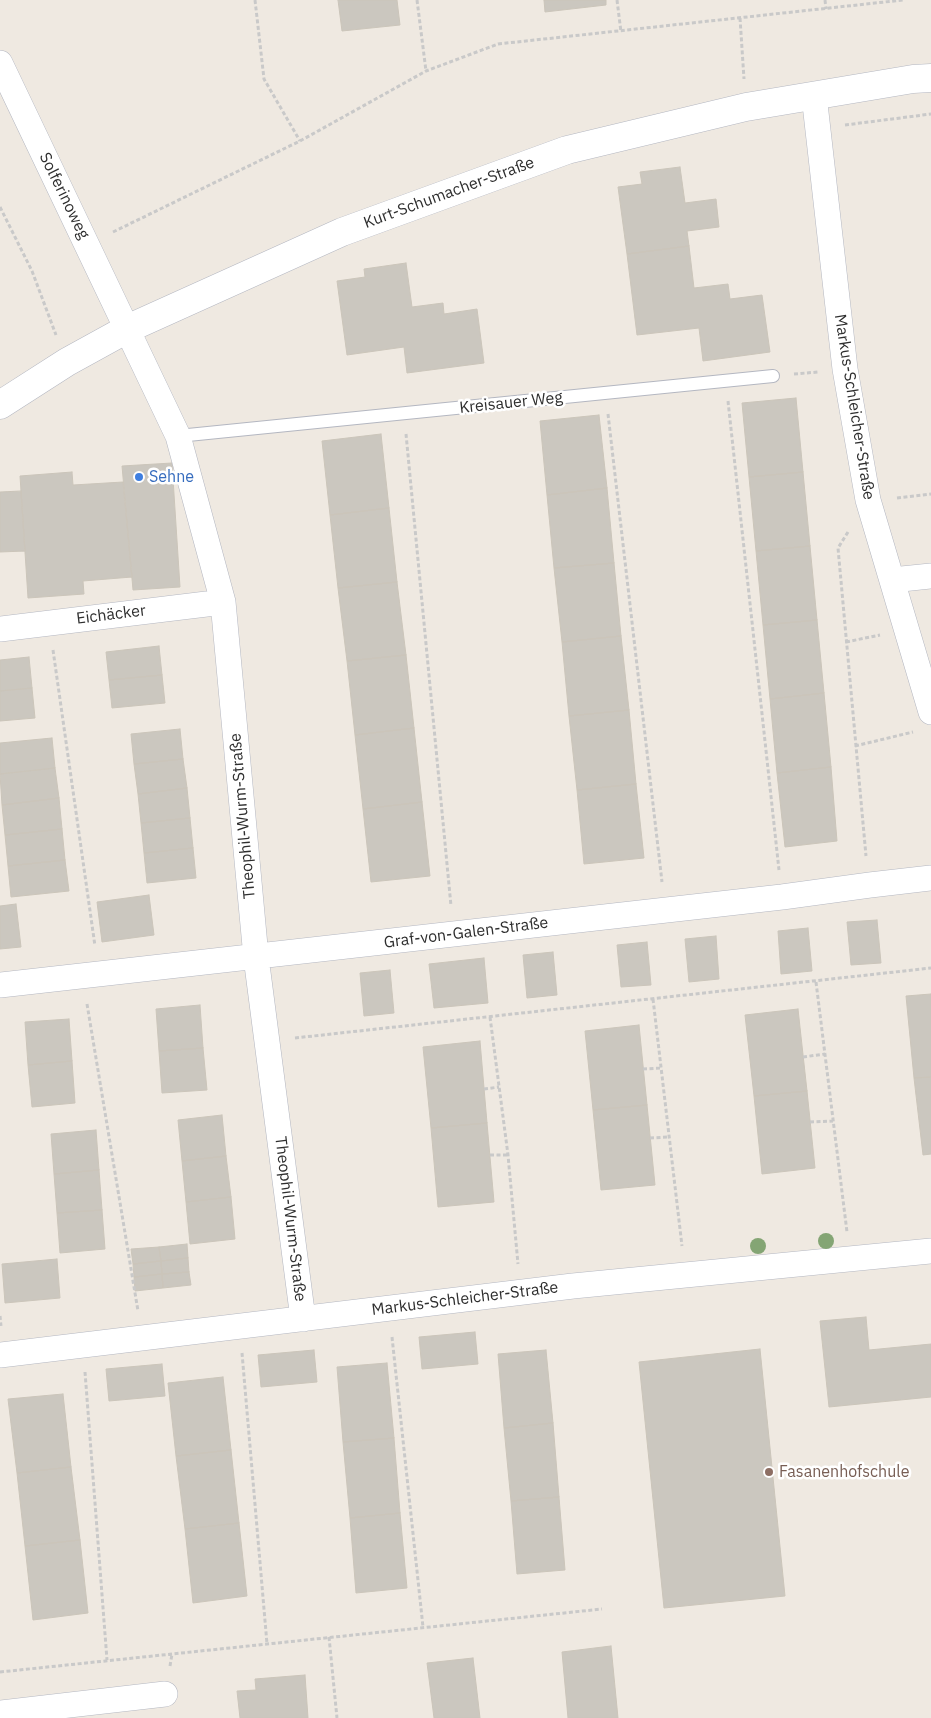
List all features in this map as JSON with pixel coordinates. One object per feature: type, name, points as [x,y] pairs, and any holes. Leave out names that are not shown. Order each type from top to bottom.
[{"type":"street","name":"Solferinoweg","points":[[0,63],[127,329]]},
{"type":"street","name":"Kurt-Schumacher-Straße","points":[[0,405],[67,362],[127,329],[342,232],[568,150],[746,107],[931,78]]},
{"type":"street","name":"Markus-Schleicher-Straße","points":[[814,95],[844,370],[868,500],[892,580],[924,721]]},
{"type":"street","name":"Theophil-Wurm-Straße","points":[[127,329],[178,436],[223,602],[256,958],[303,1319]]},
{"type":"street","points":[[892,580],[931,576]]},
{"type":"street","name":"Eichäcker","points":[[0,628],[223,602]]},
{"type":"street","name":"Graf-von-Galen-Straße","points":[[0,985],[665,911],[931,878]]},
{"type":"street","name":"Markus-Schleicher-Straße","points":[[0,1355],[520,1293],[931,1252]]},
{"type":"street","points":[[0,1713],[165,1694]]},
{"type":"lane","name":"Kreisauer Weg","points":[[178,436],[773,376]]},
{"type":"path","points":[[255,0],[264,79],[300,141]]},
{"type":"path","points":[[417,0],[426,71]]},
{"type":"path","points":[[617,0],[621,32]]},
{"type":"path","points":[[825,0],[826,9]]},
{"type":"path","points":[[87,244],[300,141],[426,71],[498,44],[903,0]]},
{"type":"path","points":[[740,18],[746,107]]},
{"type":"path","points":[[819,128],[931,114]]},
{"type":"path","points":[[0,208],[32,271],[67,362]]},
{"type":"path","points":[[773,376],[844,370]]},
{"type":"path","points":[[726,381],[782,897]]},
{"type":"path","points":[[606,393],[665,911]]},
{"type":"path","points":[[404,414],[453,935]]},
{"type":"path","points":[[868,500],[838,548],[863,838],[870,885]]},
{"type":"path","points":[[50,622],[91,976],[142,1338]]},
{"type":"path","points":[[855,746],[924,721]]},
{"type":"path","points":[[267,1041],[931,968]]},
{"type":"path","points":[[816,982],[851,1259]]},
{"type":"path","points":[[653,999],[685,1276]]},
{"type":"path","points":[[490,1017],[508,1155],[520,1293]]},
{"type":"path","points":[[803,1057],[825,1054]]},
{"type":"path","points":[[644,1069],[661,1068]]},
{"type":"path","points":[[484,1089],[499,1087]]},
{"type":"path","points":[[810,1122],[833,1121]]},
{"type":"path","points":[[650,1138],[669,1137]]},
{"type":"path","points":[[490,1155],[508,1155]]},
{"type":"path","points":[[389,1309],[423,1627]]},
{"type":"path","points":[[240,1327],[267,1644]]},
{"type":"path","points":[[83,1345],[107,1660]]},
{"type":"path","points":[[0,1672],[602,1609]]},
{"type":"path","points":[[329,1637],[337,1718]]},
{"type":"building","points":[[338,0],[397,0],[400,25],[342,31]]},
{"type":"building","points":[[544,0],[606,0],[606,5],[545,12]]},
{"type":"building","points":[[680,167],[685,203],[716,199],[719,227],[687,231],[689,246],[627,254],[618,187],[642,184],[640,172]]},
{"type":"building","points":[[689,246],[694,288],[728,284],[730,299],[762,295],[770,352],[703,361],[699,328],[637,335],[627,254]]},
{"type":"building","points":[[406,263],[412,307],[443,303],[444,314],[477,309],[484,363],[407,373],[404,347],[347,355],[337,281],[365,277],[364,269]]},
{"type":"building","points":[[796,398],[803,472],[749,477],[742,403]]},
{"type":"building","points":[[599,415],[607,488],[547,495],[540,421]]},
{"type":"building","points":[[381,434],[389,508],[330,515],[322,441]]},
{"type":"building","points":[[172,463],[180,587],[133,590],[122,466]]},
{"type":"building","points":[[72,472],[73,485],[123,482],[132,577],[83,581],[84,594],[28,598],[20,476]]},
{"type":"building","points":[[803,472],[810,546],[756,551],[749,477]]},
{"type":"building","points":[[607,488],[614,563],[554,568],[547,495]]},
{"type":"building","points":[[21,491],[25,551],[0,552],[0,492]]},
{"type":"building","points":[[389,508],[397,582],[338,588],[330,515]]},
{"type":"building","points":[[810,546],[817,620],[763,625],[756,551]]},
{"type":"building","points":[[614,563],[621,636],[562,642],[554,568]]},
{"type":"building","points":[[397,582],[406,655],[347,661],[338,588]]},
{"type":"building","points":[[817,620],[824,693],[770,699],[763,625]]},
{"type":"building","points":[[621,636],[629,710],[569,716],[562,642]]},
{"type":"building","points":[[159,646],[162,675],[109,680],[106,652]]},
{"type":"building","points":[[406,655],[414,728],[355,735],[347,661]]},
{"type":"building","points":[[29,657],[32,688],[0,691],[0,660]]},
{"type":"building","points":[[162,675],[165,703],[112,708],[109,680]]},
{"type":"building","points":[[32,688],[35,718],[0,721],[0,691]]},
{"type":"building","points":[[824,693],[831,767],[777,773],[770,699]]},
{"type":"building","points":[[629,710],[636,784],[577,790],[569,716]]},
{"type":"building","points":[[414,728],[422,802],[363,809],[355,735]]},
{"type":"building","points":[[180,729],[183,759],[134,764],[131,734]]},
{"type":"building","points":[[52,738],[55,768],[0,774],[0,743]]},
{"type":"building","points":[[183,759],[187,788],[138,794],[134,764]]},
{"type":"building","points":[[831,767],[837,841],[785,847],[777,773]]},
{"type":"building","points":[[55,768],[59,798],[2,805],[0,774]]},
{"type":"building","points":[[636,784],[644,858],[584,864],[577,790]]},
{"type":"building","points":[[187,788],[190,818],[141,823],[138,794]]},
{"type":"building","points":[[59,798],[62,829],[5,835],[2,805]]},
{"type":"building","points":[[422,802],[430,876],[371,882],[363,809]]},
{"type":"building","points":[[190,818],[193,848],[144,853],[141,823]]},
{"type":"building","points":[[62,829],[65,860],[8,866],[5,835]]},
{"type":"building","points":[[193,848],[196,878],[147,883],[144,853]]},
{"type":"building","points":[[65,860],[69,891],[11,897],[8,866]]},
{"type":"building","points":[[149,895],[154,935],[102,942],[97,902]]},
{"type":"building","points":[[16,904],[21,947],[0,949],[0,906]]},
{"type":"building","points":[[877,920],[881,963],[851,965],[847,922]]},
{"type":"building","points":[[808,928],[812,971],[781,974],[778,931]]},
{"type":"building","points":[[716,936],[719,979],[689,982],[685,939]]},
{"type":"building","points":[[647,942],[651,985],[621,987],[617,945]]},
{"type":"building","points":[[553,952],[557,995],[527,998],[523,955]]},
{"type":"building","points":[[484,958],[488,1003],[434,1008],[429,964]]},
{"type":"building","points":[[390,970],[394,1013],[364,1016],[360,973]]},
{"type":"building","points":[[931,994],[931,1077],[914,1078],[906,996]]},
{"type":"building","points":[[200,1005],[203,1048],[159,1051],[156,1009]]},
{"type":"building","points":[[798,1009],[807,1091],[754,1096],[745,1015]]},
{"type":"building","points":[[69,1019],[72,1061],[28,1065],[25,1022]]},
{"type":"building","points":[[639,1025],[647,1105],[593,1110],[585,1031]]},
{"type":"building","points":[[480,1041],[487,1123],[431,1128],[423,1047]]},
{"type":"building","points":[[203,1048],[207,1090],[162,1093],[159,1051]]},
{"type":"building","points":[[72,1061],[75,1103],[32,1107],[28,1065]]},
{"type":"building","points":[[931,1077],[931,1154],[923,1155],[914,1078]]},
{"type":"building","points":[[807,1091],[815,1168],[762,1174],[754,1096]]},
{"type":"building","points":[[647,1105],[655,1185],[601,1190],[593,1110]]},
{"type":"building","points":[[222,1115],[226,1156],[182,1161],[178,1120]]},
{"type":"building","points":[[487,1123],[494,1202],[438,1207],[431,1128]]},
{"type":"building","points":[[96,1130],[99,1170],[54,1174],[51,1134]]},
{"type":"building","points":[[226,1156],[231,1197],[186,1202],[182,1161]]},
{"type":"building","points":[[99,1170],[102,1210],[57,1213],[54,1174]]},
{"type":"building","points":[[231,1197],[235,1239],[190,1244],[186,1202]]},
{"type":"building","points":[[102,1210],[105,1249],[60,1253],[57,1213]]},
{"type":"building","points":[[187,1244],[188,1258],[161,1261],[159,1247]]},
{"type":"building","points":[[159,1247],[161,1261],[133,1264],[131,1249]]},
{"type":"building","points":[[188,1258],[189,1272],[162,1274],[161,1261]]},
{"type":"building","points":[[57,1259],[60,1298],[5,1303],[2,1264]]},
{"type":"building","points":[[161,1261],[162,1274],[134,1277],[133,1264]]},
{"type":"building","points":[[189,1272],[191,1285],[163,1288],[162,1274]]},
{"type":"building","points":[[162,1274],[163,1288],[135,1291],[134,1277]]},
{"type":"building","points":[[866,1317],[869,1350],[931,1344],[931,1397],[829,1407],[820,1321]]},
{"type":"building","points":[[475,1332],[478,1364],[422,1369],[419,1337]]},
{"type":"building","points":[[760,1349],[785,1596],[664,1608],[639,1362]]},
{"type":"building","points":[[314,1350],[317,1382],[261,1387],[258,1355]]},
{"type":"building","points":[[546,1350],[553,1423],[504,1428],[498,1354]]},
{"type":"building","points":[[387,1363],[394,1438],[343,1442],[337,1367]]},
{"type":"building","points":[[162,1364],[165,1396],[109,1401],[106,1369]]},
{"type":"building","points":[[223,1377],[231,1450],[176,1456],[168,1383]]},
{"type":"building","points":[[63,1394],[71,1467],[17,1473],[8,1399]]},
{"type":"building","points":[[553,1423],[559,1497],[511,1501],[504,1428]]},
{"type":"building","points":[[394,1438],[400,1513],[350,1518],[343,1442]]},
{"type":"building","points":[[231,1450],[239,1523],[185,1529],[176,1456]]},
{"type":"building","points":[[71,1467],[80,1540],[25,1546],[17,1473]]},
{"type":"building","points":[[559,1497],[565,1570],[517,1574],[511,1501]]},
{"type":"building","points":[[400,1513],[407,1588],[356,1593],[350,1518]]},
{"type":"building","points":[[239,1523],[247,1596],[193,1603],[185,1529]]},
{"type":"building","points":[[80,1540],[88,1613],[33,1620],[25,1546]]},
{"type":"building","points":[[611,1646],[618,1718],[568,1718],[562,1652]]},
{"type":"building","points":[[473,1658],[480,1718],[434,1718],[427,1663]]},
{"type":"building","points":[[305,1675],[308,1718],[240,1718],[237,1691],[256,1690],[255,1679]]},
{"type":"place","name":"Sehne","points":[[139,477]]},
{"type":"place","name":"Fasanenhofschule","points":[[769,1472]]}]
